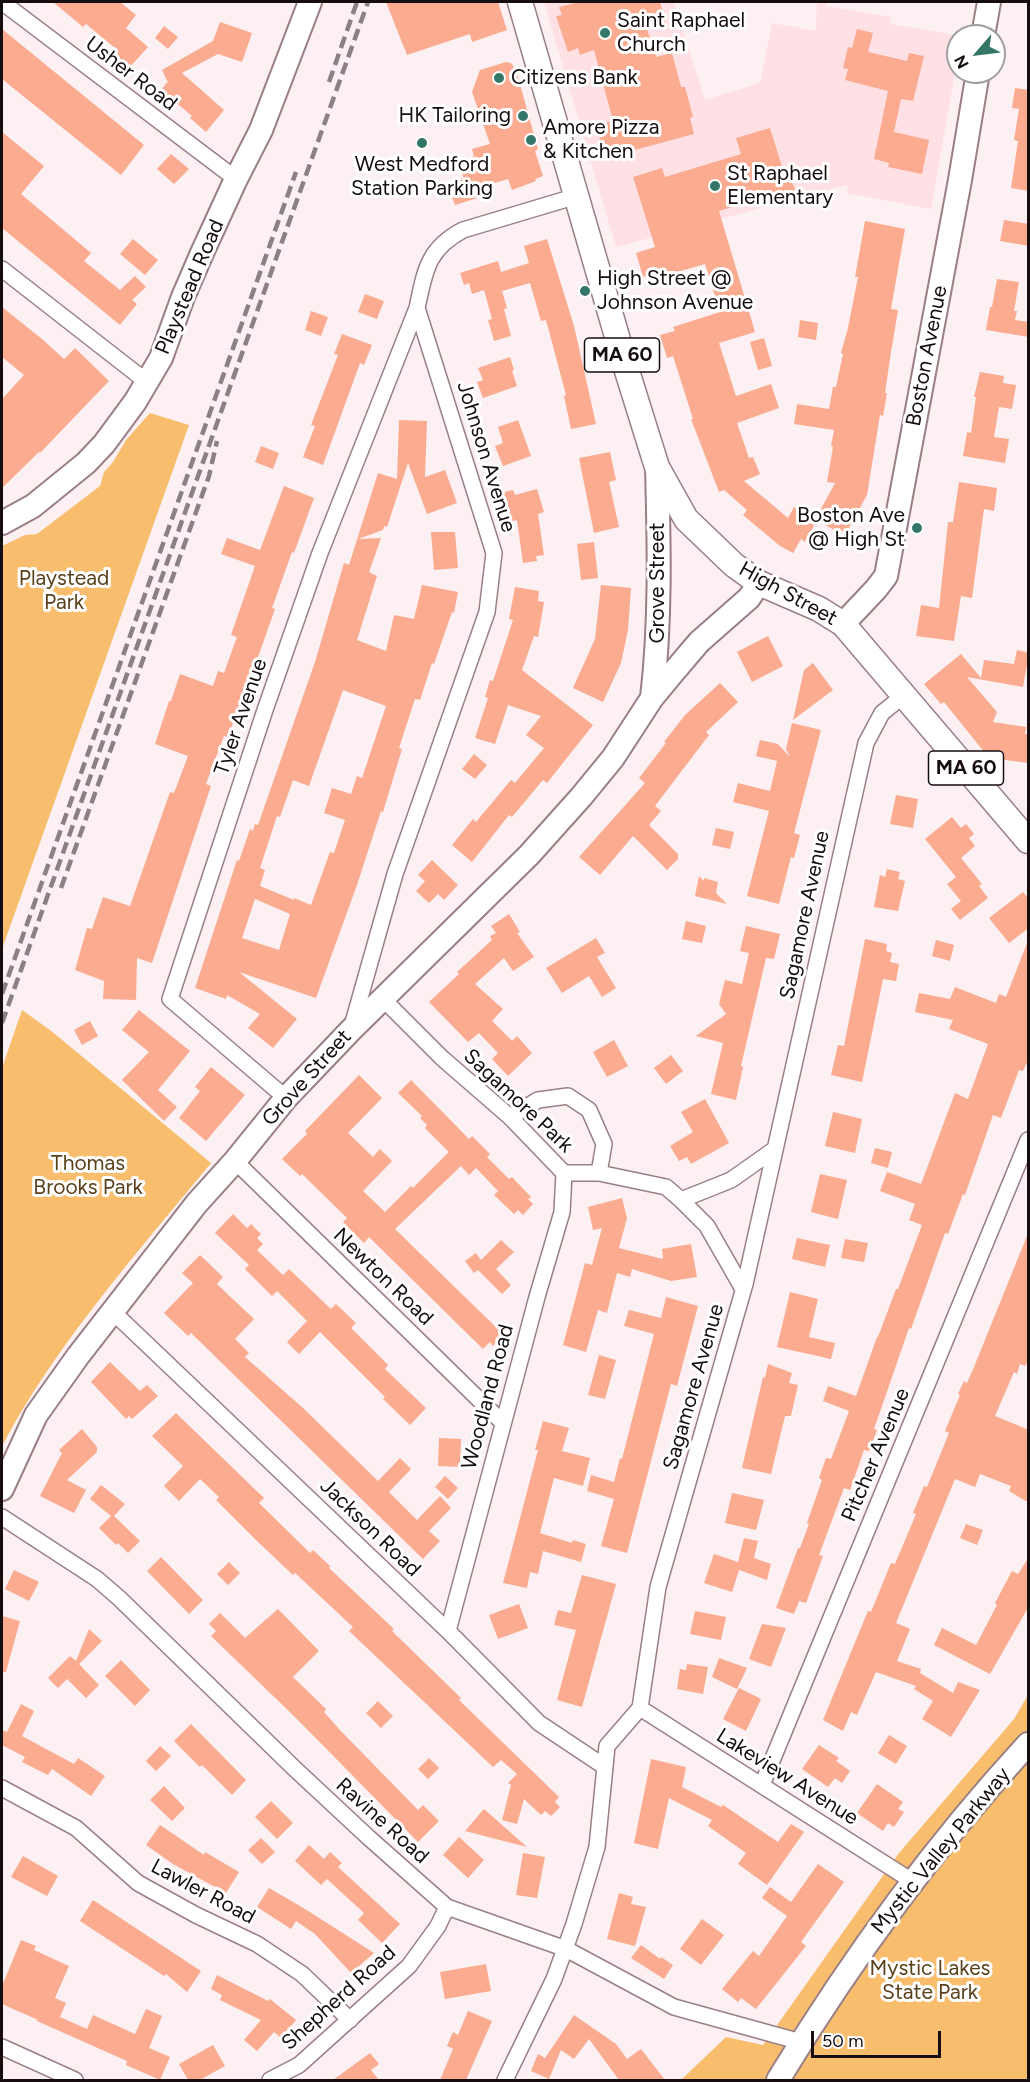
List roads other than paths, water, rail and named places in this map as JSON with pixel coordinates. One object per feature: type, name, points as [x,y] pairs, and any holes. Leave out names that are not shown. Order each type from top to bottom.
[{"type":"main road","name":"Playstead Road","points":[[2,523],[33,506],[86,463],[121,423],[147,382],[161,358],[183,297],[236,179],[261,130],[310,2]]},
{"type":"main road","name":"High Street","points":[[520,2],[657,467],[686,519],[734,565],[759,583],[819,609],[843,624],[1029,841]]},
{"type":"main road","points":[[985,24],[989,2]]},
{"type":"main road","name":"Boston Avenue","points":[[843,624],[886,576],[976,84]]},
{"type":"main road","name":"Grove Street","points":[[652,698],[657,651],[660,565],[657,467]]},
{"type":"main road","name":"Grove Street","points":[[2,1489],[36,1415],[112,1311],[197,1203],[235,1161],[286,1098],[351,1029],[528,855],[573,806],[613,758],[652,698],[699,642],[748,598],[759,583]]},
{"type":"main road","name":"Mystic Valley Parkway","points":[[778,2080],[842,1977],[912,1881],[1029,1744]]},
{"type":"street","name":"Usher Road","points":[[2,2],[236,179]]},
{"type":"street","points":[[417,308],[432,256],[440,245],[451,237],[463,230],[577,196]]},
{"type":"street","points":[[2,269],[147,382]]},
{"type":"street","name":"Johnson Avenue","points":[[351,1029],[395,874],[487,612],[494,553],[417,308]]},
{"type":"street","name":"Tyler Avenue","points":[[286,1098],[170,999],[265,710],[320,553],[417,308]]},
{"type":"street","name":"Sagamore Avenue","points":[[640,1708],[658,1587],[743,1289],[866,743],[882,712],[903,696]]},
{"type":"street","name":"Sagamore Park","points":[[382,998],[442,1058],[510,1117],[564,1173],[599,1173],[666,1186],[707,1226],[743,1289]]},
{"type":"street","points":[[510,1117],[538,1100],[567,1096],[589,1110],[604,1144],[599,1173]]},
{"type":"street","name":"Pitcher Avenue","points":[[762,1785],[1029,1140]]},
{"type":"street","points":[[681,1200],[731,1179],[775,1149]]},
{"type":"street","name":"Newton Road","points":[[235,1161],[502,1423]]},
{"type":"street","name":"Woodland Road","points":[[447,1631],[502,1423],[562,1212],[564,1173]]},
{"type":"street","name":"Jackson Road","points":[[112,1311],[447,1631],[539,1723],[605,1767]]},
{"type":"street","name":"Ravine Road","points":[[2,1517],[97,1580],[119,1598],[311,1785],[447,1908],[566,1949],[674,2007],[801,2042]]},
{"type":"street","points":[[505,2080],[525,2042],[566,1949],[597,1847],[607,1746],[640,1708]]},
{"type":"street","name":"Lakeview Avenue","points":[[640,1708],[912,1881]]},
{"type":"street","name":"Lawler Road","points":[[2,1788],[76,1828],[138,1883],[196,1915],[258,1944],[302,1974],[350,2020]]},
{"type":"street","name":"Shepherd Road","points":[[270,2080],[299,2065],[409,1966],[438,1926],[447,1908]]},
{"type":"street","points":[[2,2047],[75,2080]]},
{"type":"railway","points":[[329,82],[357,2]]},
{"type":"railway","points":[[2,1023],[368,2]]},
{"type":"railway","points":[[2,994],[296,172]]},
{"type":"railway","points":[[61,888],[209,476],[217,441]]},
{"type":"place","name":"Saint Raphael Church","points":[[605,33]]},
{"type":"place","name":"Citizens Bank","points":[[499,78]]},
{"type":"place","name":"HK Tailoring","points":[[523,116]]},
{"type":"place","name":"Amore Pizza & Kitchen","points":[[531,140]]},
{"type":"place","name":"West Medford Station Parking","points":[[422,143]]},
{"type":"place","name":"St Raphael Elementary","points":[[715,186]]},
{"type":"place","name":"High Street @ Johnson Avenue","points":[[585,291]]},
{"type":"place","name":"Boston Ave @ High St","points":[[917,528]]},
{"type":"park label","name":"Playstead Park","points":[[64,591]]},
{"type":"park label","name":"Thomas Brooks Park","points":[[88,1176]]},
{"type":"park label","name":"Mystic Lakes State Park","points":[[930,1981]]}]
